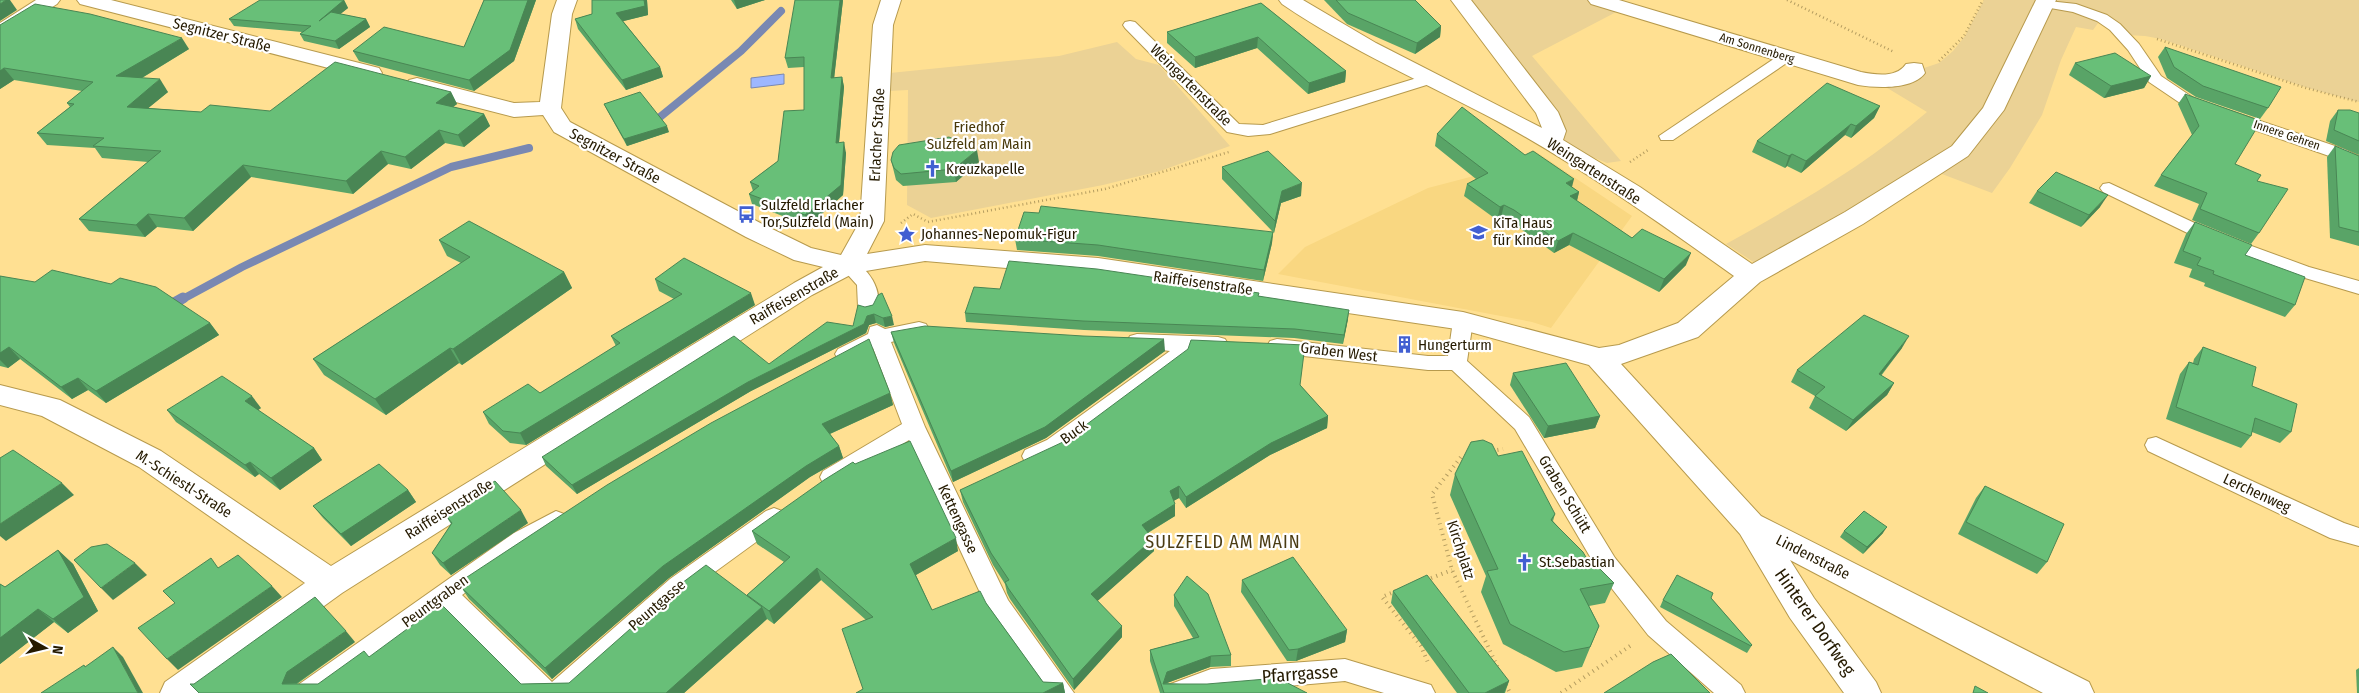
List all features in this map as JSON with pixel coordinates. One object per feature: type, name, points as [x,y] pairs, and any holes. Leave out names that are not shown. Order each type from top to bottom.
[{"type":"street","points":[[0,32],[50,0]]},
{"type":"street","name":"Segnitzer Straße","points":[[87,0],[514,110],[550,108],[562,127],[755,231],[803,254],[848,265]]},
{"type":"street","points":[[550,108],[562,14],[567,0]]},
{"type":"street","name":"Erlacher Straße","points":[[848,265],[872,221],[883,25],[891,0]]},
{"type":"street","name":"Weingartenstraße","points":[[1289,0],[1356,40],[1551,142],[1750,276]]},
{"type":"street","points":[[1461,0],[1547,112],[1555,132],[1551,142]]},
{"type":"street","name":"Am Sonnenberg","points":[[1598,0],[1786,57],[1879,82],[1891,82],[1914,73],[1914,70]]},
{"type":"street","points":[[1599,358],[1622,354],[1688,330],[1750,276],[1854,218],[1960,151],[1993,110],[2045,2]]},
{"type":"street","name":"Raiffeisenstraße","points":[[177,693],[330,584],[804,289],[848,265],[925,252],[1088,266],[1462,321],[1599,358]]},
{"type":"street","name":"Lindenstraße","points":[[1599,358],[1750,525],[2077,693]]},
{"type":"street","name":"M.-Schiestl-Straße","points":[[0,395],[50,408],[150,459],[330,584]]},
{"type":"street","name":"Hinterer Dorfweg","points":[[1750,525],[1802,608],[1864,693]]},
{"type":"lane","name":"Innere Gehren","points":[[2045,2],[2076,8],[2092,14],[2115,27],[2125,36],[2155,79],[2189,102],[2338,153],[2359,163]]},
{"type":"lane","name":"Weingartenstraße","points":[[1130,25],[1233,128],[1248,131],[1264,130],[1430,79]]},
{"type":"lane","points":[[1667,136],[1786,57]]},
{"type":"lane","points":[[2110,188],[2210,237],[2302,272],[2359,288]]},
{"type":"lane","points":[[848,265],[866,283],[868,307]]},
{"type":"lane","points":[[1457,363],[1462,321]]},
{"type":"lane","points":[[828,363],[878,334],[924,328],[942,329]]},
{"type":"lane","name":"Kettengasse","points":[[878,334],[914,427],[956,492],[999,607],[1061,693]]},
{"type":"lane","name":"Graben West","points":[[1123,340],[1294,347],[1428,363],[1457,363]]},
{"type":"lane","name":"Buck","points":[[1019,463],[1055,446],[1180,354],[1181,343]]},
{"type":"lane","name":"Graben Schütt","points":[[1457,363],[1522,423],[1607,565],[1657,628],[1732,693]]},
{"type":"lane","name":"Peuntgasse","points":[[557,693],[678,586],[803,496],[914,427]]},
{"type":"lane","name":"Lerchenweg","points":[[2156,445],[2338,531],[2359,538]]},
{"type":"lane","name":"Peuntgraben","points":[[307,693],[522,540],[572,510]]},
{"type":"lane","points":[[454,603],[546,693]]},
{"type":"lane","name":"Pfarrgasse","points":[[1177,693],[1211,680],[1346,670],[1422,693]]},
{"type":"path","points":[[1787,0],[1885,46],[1907,60],[1914,70],[1938,62],[1952,51],[1964,36],[1983,0]]},
{"type":"path","points":[[2125,36],[2160,40],[2306,88],[2359,102]]},
{"type":"path","points":[[899,225],[914,214],[928,222],[1104,189],[1231,151],[1248,131]]},
{"type":"path","points":[[1607,178],[1667,136]]},
{"type":"path","points":[[1486,452],[1503,449]]},
{"type":"path","name":"Kirchplatz","points":[[1469,456],[1461,458],[1432,494],[1452,570],[1510,693]]},
{"type":"path","points":[[1417,583],[1452,570]]},
{"type":"path","points":[[1400,590],[1382,597],[1421,646]]},
{"type":"path","points":[[1561,693],[1657,628]]},
{"type":"shaded area","name":"KiTa Haus für Kinder","points":[[1535,151],[1632,216],[1551,328],[1532,322],[1278,274],[1305,247],[1428,188],[1493,171]]},
{"type":"green space","points":[[1464,0],[1592,0],[1622,9],[1532,56],[1621,161],[1607,163],[1559,139]]},
{"type":"green space","points":[[1984,0],[2359,0],[2359,102],[2308,88],[2161,39],[2126,35],[2101,19],[2093,30],[2076,27],[2061,60],[2042,115],[2010,168],[1992,193],[1934,171],[1761,267],[1726,244],[1855,167],[1880,150],[1927,112],[1879,83],[1939,63],[1953,51],[1965,36]]},
{"type":"green space","name":"Friedhof Sulzfeld am Main","points":[[1117,42],[1136,59],[1159,65],[1230,146],[1160,171],[1103,185],[931,218],[907,205],[908,90],[889,91],[890,73],[1059,56]]},
{"type":"water","points":[[784,74],[784,84],[751,88],[751,78]]},
{"type":"building","points":[[260,0],[344,0],[319,21],[331,12],[366,19],[335,41],[300,34],[311,26],[229,19]]},
{"type":"building","points":[[484,0],[528,0],[510,50],[469,80],[353,51],[384,27],[464,47]]},
{"type":"building","points":[[592,0],[644,0],[645,6],[616,13],[660,67],[622,80],[575,19],[592,14]]},
{"type":"building","points":[[795,0],[840,0],[831,78],[842,77],[836,143],[844,142],[841,185],[805,215],[749,194],[759,186],[750,182],[778,161],[784,111],[804,110],[804,57],[785,58]]},
{"type":"building","points":[[1336,0],[1415,0],[1441,26],[1417,43],[1348,13]]},
{"type":"building","points":[[1261,3],[1346,71],[1309,83],[1258,37],[1195,57],[1167,32]]},
{"type":"building","points":[[35,4],[90,14],[182,38],[116,76],[160,79],[127,107],[201,112],[210,105],[270,111],[335,62],[451,92],[436,103],[484,114],[458,135],[439,130],[405,157],[381,151],[346,181],[243,165],[184,218],[148,214],[136,225],[79,219],[161,151],[93,146],[104,138],[37,133],[74,104],[67,103],[93,82],[4,68],[0,71],[0,25]]},
{"type":"building","points":[[2165,47],[2281,87],[2268,108],[2203,86],[2174,67]]},
{"type":"building","points":[[2115,53],[2151,76],[2111,86],[2075,63]]},
{"type":"building","points":[[1827,83],[1880,106],[1856,126],[1851,124],[1806,161],[1792,154],[1789,156],[1757,141]]},
{"type":"building","points":[[640,92],[667,126],[624,139],[604,104]]},
{"type":"building","points":[[2185,94],[2261,121],[2235,164],[2261,175],[2257,181],[2288,189],[2259,233],[2200,209],[2207,193],[2161,175],[2199,126]]},
{"type":"building","points":[[1462,107],[1525,155],[1533,151],[1574,179],[1566,183],[1579,192],[1570,196],[1632,238],[1642,229],[1691,253],[1664,279],[1573,233],[1558,241],[1514,210],[1504,205],[1500,207],[1467,184],[1488,173],[1437,134]]},
{"type":"building","points":[[2338,110],[2350,110],[2359,113],[2359,141],[2334,130]]},
{"type":"building","points":[[949,137],[977,150],[954,169],[901,174],[894,168],[891,160],[893,152],[899,145]]},
{"type":"building","points":[[2335,146],[2359,156],[2359,232],[2339,227]]},
{"type":"building","points":[[1268,151],[1302,183],[1282,191],[1275,221],[1222,167]]},
{"type":"building","points":[[2056,172],[2108,195],[2089,215],[2037,191]]},
{"type":"building","points":[[1041,206],[1273,232],[1264,270],[1098,245],[1015,239],[1024,212],[1039,213]]},
{"type":"building","points":[[469,221],[564,272],[453,349],[450,348],[375,399],[313,359],[470,257],[439,240]]},
{"type":"building","points":[[2195,222],[2252,245],[2245,255],[2305,277],[2295,305],[2213,274],[2214,271],[2197,265],[2201,258],[2183,251]]},
{"type":"building","points":[[684,258],[751,293],[520,433],[503,431],[483,412],[528,384],[540,393],[620,343],[611,336],[682,294],[655,279]]},
{"type":"building","points":[[1009,261],[1097,269],[1259,293],[1258,296],[1349,310],[1344,335],[1295,329],[1083,321],[965,313],[974,287],[1000,289]]},
{"type":"building","points":[[52,270],[111,284],[120,278],[156,287],[210,323],[96,391],[78,378],[61,387],[9,347],[0,353],[0,276],[35,282]]},
{"type":"building","points":[[882,293],[892,316],[883,318],[874,314],[867,316],[864,324],[748,382],[572,485],[542,457],[734,336],[769,364],[827,322],[853,326],[858,305],[865,307],[873,305],[878,295]]},
{"type":"building","points":[[1864,315],[1909,336],[1879,374],[1894,383],[1853,420],[1815,396],[1825,387],[1797,370]]},
{"type":"building","points":[[925,326],[1164,339],[1045,427],[951,471],[891,332]]},
{"type":"building","points":[[869,339],[890,393],[822,424],[839,446],[806,466],[663,566],[545,668],[461,587],[465,584],[461,581],[607,485],[711,423]]},
{"type":"building","points":[[1191,340],[1305,345],[1300,385],[1328,416],[1271,443],[1186,497],[1179,486],[1170,491],[1175,504],[1142,525],[1153,539],[1091,594],[1122,626],[1073,679],[1008,588],[1005,582],[1009,580],[991,553],[960,490],[1063,442],[1188,349]]},
{"type":"building","points":[[2203,347],[2256,367],[2252,386],[2297,404],[2291,432],[2255,418],[2251,436],[2176,407],[2189,362],[2198,365]]},
{"type":"building","points":[[1566,363],[1600,416],[1548,426],[1513,373]]},
{"type":"building","points":[[222,376],[252,396],[245,401],[314,448],[271,478],[250,462],[245,465],[167,410]]},
{"type":"building","name":"St.Sebastian","points":[[1483,440],[1492,444],[1498,456],[1522,451],[1555,514],[1551,520],[1583,552],[1587,559],[1590,559],[1614,583],[1580,589],[1599,626],[1590,647],[1564,652],[1510,624],[1487,571],[1498,569],[1455,474],[1471,442]]},
{"type":"building","points":[[910,441],[956,538],[910,564],[932,610],[980,591],[986,603],[1043,682],[1063,683],[1043,693],[856,693],[863,689],[842,629],[873,617],[817,568],[769,611],[747,595],[790,557],[752,531],[853,462],[855,464]]},
{"type":"building","points":[[13,450],[62,483],[0,524],[0,458]]},
{"type":"building","points":[[379,464],[408,490],[341,534],[313,506]]},
{"type":"building","points":[[495,481],[521,510],[443,563],[432,553],[452,523],[444,513]]},
{"type":"building","points":[[1985,486],[2064,524],[2047,562],[1966,522]]},
{"type":"building","points":[[1864,511],[1887,527],[1867,547],[1844,531]]},
{"type":"building","points":[[107,544],[135,563],[101,588],[74,560],[91,547]]},
{"type":"building","points":[[58,550],[84,597],[53,619],[38,609],[0,638],[0,584],[5,587]]},
{"type":"building","points":[[238,555],[272,586],[167,659],[138,628],[175,603],[163,591],[211,558],[218,568]]},
{"type":"building","points":[[1293,557],[1347,630],[1298,649],[1289,650],[1242,580]]},
{"type":"building","points":[[706,565],[762,607],[666,693],[199,693],[190,684],[194,684],[315,597],[346,631],[287,672],[282,684],[318,684],[364,651],[369,657],[441,604],[521,684],[569,683],[682,583]]},
{"type":"building","points":[[1427,575],[1509,681],[1485,693],[1469,693],[1393,591]]},
{"type":"building","points":[[1677,575],[1713,593],[1711,598],[1752,645],[1663,600]]},
{"type":"building","points":[[1187,576],[1208,594],[1231,655],[1211,656],[1167,672],[1163,684],[1207,684],[1278,678],[1307,693],[1164,693],[1150,650],[1199,637],[1174,595]]},
{"type":"building","points":[[113,647],[138,693],[41,693],[84,665],[85,667]]},
{"type":"building","points":[[1671,654],[1710,693],[1604,693],[1653,662]]},
{"type":"building","points":[[1975,686],[1988,693],[1973,693]]},
{"type":"waterway","points":[[660,117],[741,51],[781,11]]},
{"type":"waterway","points":[[181,300],[242,267],[451,167],[529,148]]},
{"type":"waterway","points":[[165,308],[183,298]]},
{"type":"place","name":"Kreuzkapelle","points":[[932,169]]},
{"type":"place","name":"Sulzfeld Erlacher Tor,Sulzfeld (Main)","points":[[747,214]]},
{"type":"place","name":"KiTa Haus für Kinder","points":[[1479,232]]},
{"type":"place","name":"Johannes-Nepomuk-Figur","points":[[907,234]]},
{"type":"place","name":"Hungerturm","points":[[1404,345]]},
{"type":"place","name":"St.Sebastian","points":[[1525,562]]},
{"type":"district","name":"SULZFELD AM MAIN","points":[[1223,542]]}]
